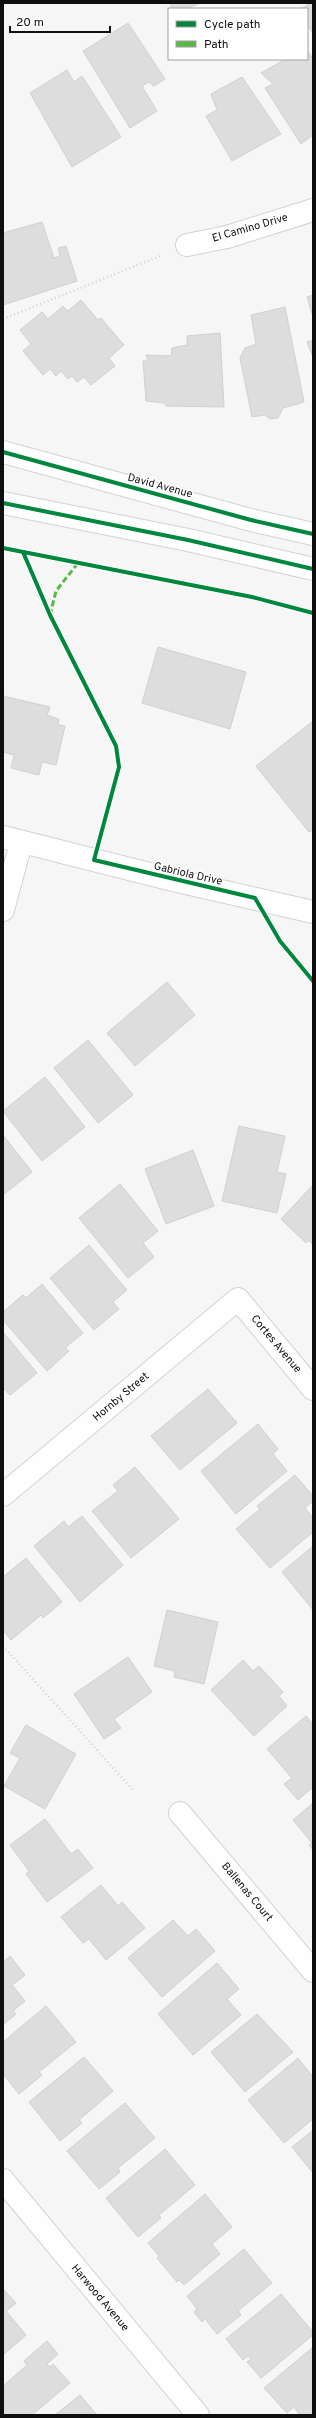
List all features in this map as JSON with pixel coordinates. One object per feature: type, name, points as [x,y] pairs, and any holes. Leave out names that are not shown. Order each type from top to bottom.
[{"type":"street","name":"El Camino Drive","points":[[187,245],[227,236],[313,210]]},
{"type":"street","name":"David Avenue","points":[[3,452],[251,520],[313,534]]},
{"type":"street","points":[[3,503],[188,540],[313,569]]},
{"type":"street","points":[[3,910],[12,840]]},
{"type":"street","name":"Gabriola Drive","points":[[12,840],[313,912]]},
{"type":"street","name":"Cortes Avenue","points":[[238,1300],[313,1389]]},
{"type":"street","name":"Hornby Street","points":[[3,1496],[238,1300]]},
{"type":"street","name":"Ballenas Court","points":[[180,1813],[313,1971]]},
{"type":"street","name":"Harwood Avenue","points":[[3,2180],[198,2415]]},
{"type":"path","points":[[3,319],[187,245]]},
{"type":"path","points":[[3,1646],[134,1791]]},
{"type":"building","points":[[170,3],[201,3],[187,8],[172,8]]},
{"type":"building","points":[[313,3],[313,34],[308,26],[308,8],[303,8]]},
{"type":"building","points":[[128,23],[165,79],[154,86],[149,82],[142,86],[157,111],[130,128],[83,51]]},
{"type":"building","points":[[308,52],[313,59],[313,135],[301,144],[265,88],[273,84],[261,73],[284,60],[308,60]]},
{"type":"building","points":[[67,70],[74,82],[82,76],[121,137],[72,167],[30,93]]},
{"type":"building","points":[[242,77],[281,134],[232,161],[206,116],[217,110],[211,94]]},
{"type":"building","points":[[42,222],[54,258],[60,256],[58,248],[66,246],[77,281],[3,305],[3,233]]},
{"type":"building","points":[[313,295],[313,317],[307,297]]},
{"type":"building","points":[[81,300],[98,320],[101,318],[124,345],[109,358],[115,366],[91,385],[84,377],[77,382],[72,376],[68,379],[61,371],[56,376],[50,369],[43,375],[23,351],[31,344],[20,330],[42,312],[48,319],[63,306],[68,311]]},
{"type":"building","points":[[285,307],[304,402],[283,408],[278,418],[270,419],[265,415],[252,417],[240,358],[245,348],[256,344],[251,315]]},
{"type":"building","points":[[220,333],[224,407],[166,406],[164,403],[146,401],[143,361],[148,361],[146,355],[171,356],[172,348],[187,345],[187,336]]},
{"type":"building","points":[[313,340],[313,357],[307,342]]},
{"type":"building","points":[[158,647],[246,672],[230,729],[142,703]]},
{"type":"building","points":[[3,696],[50,707],[47,715],[59,719],[58,725],[65,726],[56,765],[42,762],[39,775],[11,768],[14,755],[3,752]]},
{"type":"building","points":[[313,721],[313,830],[309,832],[256,766]]},
{"type":"building","points":[[167,982],[195,1015],[135,1066],[107,1033]]},
{"type":"building","points":[[88,1040],[133,1095],[98,1123],[54,1068]]},
{"type":"building","points":[[45,1077],[85,1127],[42,1161],[3,1111]]},
{"type":"building","points":[[239,1126],[285,1136],[277,1172],[286,1174],[277,1213],[222,1201]]},
{"type":"building","points":[[3,1135],[32,1172],[3,1195]]},
{"type":"building","points":[[193,1150],[214,1206],[166,1224],[145,1169]]},
{"type":"building","points":[[120,1184],[158,1231],[143,1243],[154,1257],[128,1278],[79,1218]]},
{"type":"building","points":[[313,1185],[313,1245],[308,1240],[306,1243],[281,1219]]},
{"type":"building","points":[[89,1245],[127,1290],[113,1302],[119,1309],[94,1330],[50,1278]]},
{"type":"building","points":[[42,1284],[83,1333],[65,1348],[69,1351],[47,1371],[3,1320],[3,1312],[23,1295],[26,1298]]},
{"type":"building","points":[[3,1332],[37,1373],[10,1395],[4,1389],[3,1391]]},
{"type":"building","points":[[208,1389],[237,1423],[180,1470],[151,1436]]},
{"type":"building","points":[[258,1424],[278,1449],[273,1454],[287,1471],[236,1514],[201,1471]]},
{"type":"building","points":[[135,1467],[179,1519],[131,1558],[92,1511],[118,1491],[113,1485]]},
{"type":"building","points":[[295,1475],[313,1496],[313,1501],[305,1508],[313,1518],[313,1532],[270,1568],[236,1529],[260,1509],[257,1506]]},
{"type":"building","points":[[82,1516],[123,1565],[80,1602],[34,1546],[64,1521],[68,1527]]},
{"type":"building","points":[[313,1546],[313,1610],[282,1572]]},
{"type":"building","points":[[26,1558],[62,1602],[43,1618],[41,1615],[11,1640],[3,1630],[3,1577]]},
{"type":"building","points":[[167,1610],[218,1622],[204,1684],[174,1677],[175,1671],[154,1666]]},
{"type":"building","points":[[128,1657],[152,1692],[114,1719],[121,1728],[104,1739],[74,1694]]},
{"type":"building","points":[[243,1660],[253,1671],[259,1666],[283,1692],[279,1696],[287,1706],[254,1736],[211,1690]]},
{"type":"building","points":[[306,1716],[313,1724],[313,1787],[298,1800],[284,1784],[292,1778],[267,1749]]},
{"type":"building","points":[[26,1725],[76,1754],[45,1809],[4,1786],[20,1758],[10,1753]]},
{"type":"building","points":[[313,1803],[313,1850],[309,1845],[312,1843],[293,1820]]},
{"type":"building","points":[[45,1819],[71,1854],[78,1849],[93,1868],[47,1902],[26,1874],[29,1871],[10,1845]]},
{"type":"building","points":[[101,1885],[118,1906],[122,1902],[145,1928],[106,1960],[89,1939],[83,1943],[61,1917]]},
{"type":"building","points":[[173,1920],[188,1936],[196,1929],[215,1951],[162,1997],[128,1958]]},
{"type":"building","points":[[10,1956],[25,1975],[12,1985],[25,2001],[13,2011],[16,2014],[3,2025],[3,1962]]},
{"type":"building","points":[[217,1963],[239,1989],[227,1999],[241,2015],[193,2055],[158,2014]]},
{"type":"building","points":[[46,2006],[76,2042],[39,2072],[42,2075],[19,2094],[3,2074],[3,2042]]},
{"type":"building","points":[[257,2014],[293,2052],[245,2092],[211,2052]]},
{"type":"building","points":[[84,2057],[113,2091],[79,2120],[82,2123],[60,2141],[29,2102]]},
{"type":"building","points":[[298,2058],[313,2077],[313,2119],[284,2143],[248,2100]]},
{"type":"building","points":[[125,2103],[155,2138],[118,2168],[120,2172],[99,2189],[67,2151]]},
{"type":"building","points":[[313,2130],[313,2173],[292,2147]]},
{"type":"building","points":[[165,2149],[195,2185],[159,2215],[161,2218],[138,2237],[106,2198]]},
{"type":"building","points":[[205,2194],[232,2227],[212,2244],[220,2254],[184,2285],[179,2280],[177,2282],[157,2258],[159,2256],[148,2243]]},
{"type":"building","points":[[244,2249],[272,2283],[238,2311],[241,2315],[217,2334],[205,2319],[202,2322],[194,2312],[197,2309],[187,2296]]},
{"type":"building","points":[[4,2290],[16,2303],[6,2311],[26,2335],[3,2355]]},
{"type":"building","points":[[281,2294],[313,2332],[313,2335],[261,2378],[247,2362],[251,2359],[248,2356],[243,2360],[226,2339]]},
{"type":"building","points":[[47,2341],[58,2354],[47,2364],[50,2367],[53,2364],[70,2383],[32,2415],[3,2415],[3,2386],[27,2365],[24,2361]]},
{"type":"building","points":[[313,2347],[313,2415],[300,2415],[294,2407],[287,2413],[264,2388]]},
{"type":"building","points":[[80,2395],[97,2415],[55,2415]]},
{"type":"marked path","points":[[50,615],[56,591],[78,563]]},
{"type":"cycle path","points":[[3,452],[251,520],[313,534]]},
{"type":"cycle path","points":[[3,503],[188,540],[313,569]]},
{"type":"cycle path","points":[[3,548],[252,597],[313,613]]},
{"type":"cycle path","points":[[23,552],[50,615],[116,746],[119,767],[94,860],[255,898],[280,941],[313,981]]}]
